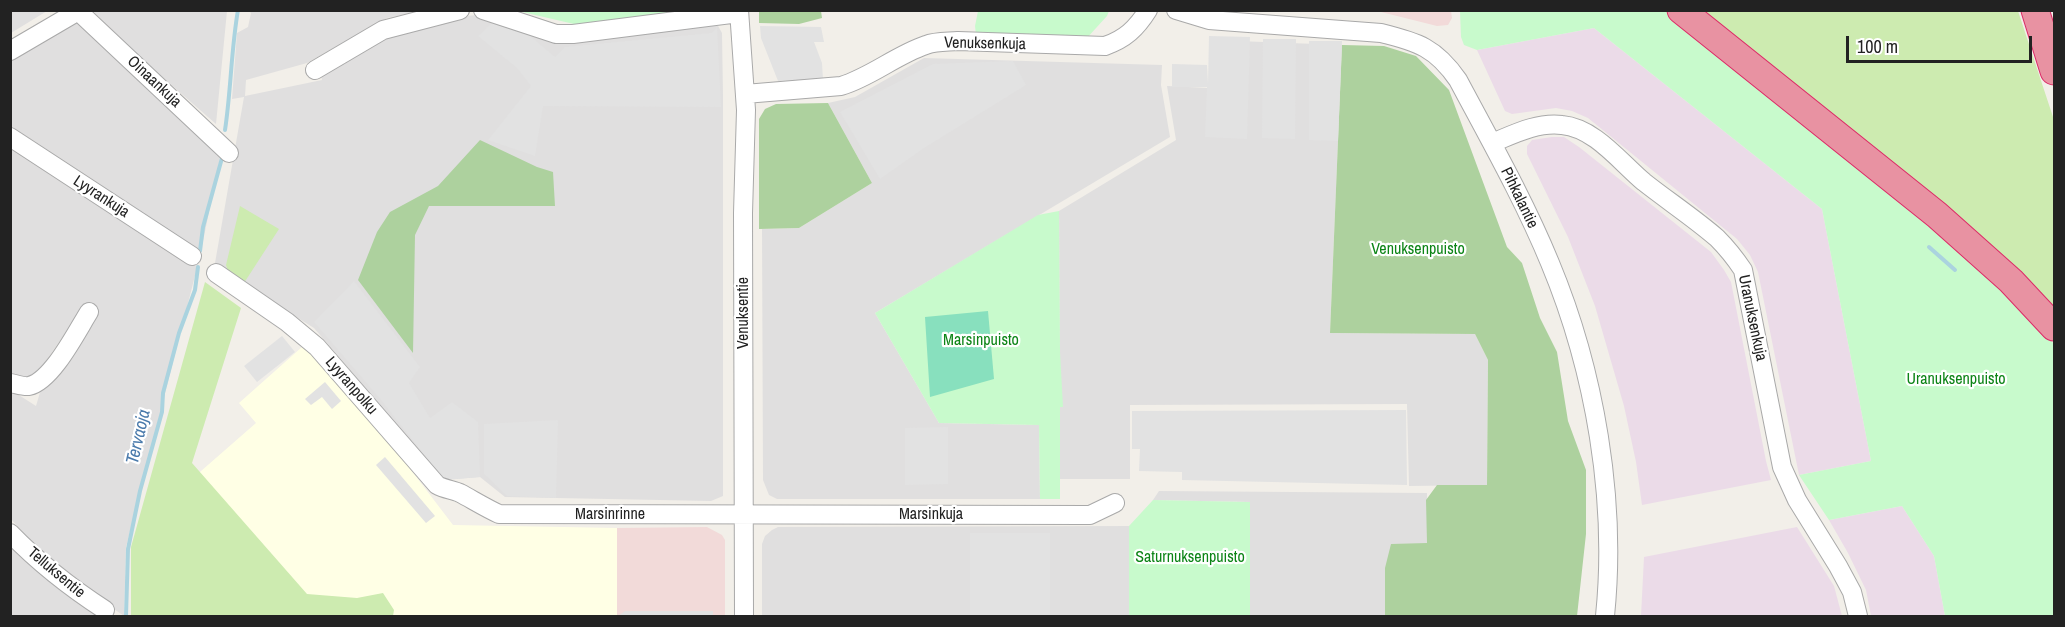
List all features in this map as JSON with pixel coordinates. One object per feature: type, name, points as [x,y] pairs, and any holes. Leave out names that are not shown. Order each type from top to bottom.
[{"type":"highway","points":[[1681,10],[1937,215],[2011,281],[2055,327]]},
{"type":"highway","points":[[2035,10],[2055,71]]},
{"type":"street","points":[[315,70],[383,30],[460,10]]},
{"type":"street","points":[[483,10],[556,34],[606,30],[739,12]]},
{"type":"street","name":"Venuksenkuja","points":[[746,94],[841,86],[855,82],[926,45],[939,42],[1105,46],[1131,34],[1148,10]]},
{"type":"street","name":"Pihkalantie","points":[[1176,10],[1209,20],[1381,33],[1422,44],[1447,63],[1510,176],[1551,265],[1577,341],[1591,398],[1604,479],[1608,549],[1605,616]]},
{"type":"street","points":[[10,51],[79,11]]},
{"type":"street","name":"Oinaankuja","points":[[79,11],[229,153]]},
{"type":"street","name":"Venuksentie","points":[[739,12],[746,94],[743,213],[744,616]]},
{"type":"street","name":"Uranuksenkuja","points":[[1492,143],[1520,131],[1541,126],[1563,125],[1579,129],[1600,143],[1642,180],[1716,237],[1732,254],[1743,270],[1782,467],[1797,500],[1852,592],[1858,616]]},
{"type":"street","name":"Lyyrankuja","points":[[10,137],[192,256]]},
{"type":"street","name":"Lyyranpolku","points":[[216,273],[287,322],[317,347],[436,485],[448,491],[457,491],[478,504]]},
{"type":"street","points":[[10,383],[27,387],[39,382],[48,374],[89,312]]},
{"type":"street","name":"Marsinkuja","points":[[745,515],[1090,515],[1115,503]]},
{"type":"street","name":"Marsinrinne","points":[[478,504],[507,515],[745,515]]},
{"type":"street","name":"Telluksentie","points":[[10,533],[59,577],[105,610]]},
{"type":"shaded area","points":[[11,10],[47,10],[47,11],[11,33]]},
{"type":"shaded area","points":[[94,11],[227,11],[216,124],[96,19]]},
{"type":"shaded area","points":[[249,11],[420,11],[387,18],[307,63],[246,80],[245,96],[322,80],[320,70],[389,34],[464,16],[479,15],[563,41],[717,24],[722,33],[723,96],[723,496],[711,501],[505,497],[480,477],[444,480],[314,328],[229,275],[215,263],[244,97],[232,99],[237,33],[248,27],[251,13]]},
{"type":"shaded area","points":[[1377,11],[1451,11],[1452,18],[1448,25],[1437,26]]},
{"type":"shaded area","points":[[74,21],[82,23],[222,148],[200,256],[126,547],[124,616],[54,567],[11,519],[11,390],[36,406],[41,389],[73,342],[64,335],[37,374],[25,378],[11,373],[10,59]]},
{"type":"shaded area","points":[[492,23],[529,35],[555,57],[565,47],[712,33],[717,27],[721,107],[543,106],[535,156],[488,140],[531,86],[517,68],[478,36]]},
{"type":"shaded area","points":[[760,26],[821,27],[824,42],[814,42],[822,63],[823,80],[778,81],[761,38]]},
{"type":"shaded area","points":[[1594,28],[1822,209],[1871,461],[1799,475],[1758,272],[1750,255],[1737,239],[1588,118],[1572,111],[1556,108],[1512,114],[1505,111],[1477,50]]},
{"type":"shaded area","points":[[1209,36],[1250,37],[1247,139],[1205,137],[1207,87],[1172,87],[1172,64],[1207,65],[1208,84]]},
{"type":"shaded area","points":[[1263,39],[1296,39],[1295,139],[1262,138]]},
{"type":"shaded area","points":[[1211,40],[1342,45],[1330,333],[1475,334],[1488,360],[1487,485],[1409,486],[1407,404],[1130,405],[1130,479],[1060,479],[1059,211],[1176,140],[1167,86],[1209,88]]},
{"type":"shaded area","points":[[1309,41],[1342,41],[1338,141],[1309,140]]},
{"type":"shaded area","points":[[924,58],[1162,65],[1161,85],[1170,137],[875,313],[939,423],[1039,425],[1040,499],[777,499],[769,495],[763,480],[762,229],[799,228],[872,183],[828,103],[855,97]]},
{"type":"shaded area","points":[[1013,61],[1026,85],[924,148],[880,179],[840,112],[933,64]]},
{"type":"shaded area","points":[[1564,137],[1579,147],[1711,252],[1724,270],[1731,282],[1771,480],[1642,505],[1624,406],[1595,306],[1568,237],[1527,154],[1527,146],[1532,140]]},
{"type":"shaded area","points":[[354,281],[420,367],[409,383],[430,418],[452,402],[478,422],[480,477],[444,480],[381,400],[314,322]]},
{"type":"shaded area","points":[[282,336],[295,352],[257,382],[244,366]]},
{"type":"shaded area","points":[[302,347],[317,347],[453,525],[617,528],[617,615],[274,616],[169,499],[256,423],[239,403]]},
{"type":"shaded area","points":[[325,382],[341,401],[332,409],[322,397],[311,405],[305,399]]},
{"type":"shaded area","points":[[1406,410],[1407,485],[1182,480],[1182,472],[1139,471],[1140,449],[1132,449],[1132,411]]},
{"type":"shaded area","points":[[558,420],[556,498],[507,496],[484,474],[484,424]]},
{"type":"shaded area","points":[[948,427],[948,484],[905,485],[905,428]]},
{"type":"shaded area","points":[[385,457],[435,516],[426,523],[376,465]]},
{"type":"shaded area","points":[[1159,491],[1427,493],[1427,543],[1385,569],[1385,616],[1250,616],[1250,502],[1153,500]]},
{"type":"shaded area","points":[[1902,506],[1934,556],[1945,616],[1871,616],[1866,590],[1829,520]]},
{"type":"shaded area","points":[[1129,526],[1129,616],[762,616],[762,544],[765,536],[778,527]]},
{"type":"shaded area","points":[[707,527],[722,535],[725,540],[725,616],[542,616],[617,615],[617,528]]},
{"type":"shaded area","points":[[1797,527],[1834,586],[1842,616],[1641,616],[1644,557]]},
{"type":"shaded area","points":[[970,533],[1050,533],[1050,616],[970,616]]},
{"type":"shaded area","points":[[10,537],[106,616],[11,616]]},
{"type":"shaded area","points":[[625,611],[713,611],[713,616],[618,616]]},
{"type":"green space","points":[[518,11],[713,11],[611,23],[574,24]]},
{"type":"green space","points":[[759,11],[821,11],[822,18],[799,24],[759,23]]},
{"type":"green space","points":[[978,11],[1109,11],[1086,39],[976,35]]},
{"type":"green space","name":"Uranuksenpuisto","points":[[1460,11],[1668,11],[1865,168],[2023,307],[2054,344],[2054,616],[1945,616],[1934,556],[1902,506],[1829,520],[1799,475],[1871,461],[1822,209],[1594,28],[1477,50],[1464,45],[1461,37]]},
{"type":"green space","points":[[1693,11],[2018,11],[2054,120],[2054,317]]},
{"type":"green space","name":"Venuksenpuisto","points":[[1342,45],[1384,46],[1416,56],[1449,90],[1507,247],[1522,263],[1540,318],[1557,352],[1568,421],[1586,470],[1586,534],[1577,616],[1385,616],[1385,568],[1391,544],[1427,543],[1426,500],[1437,485],[1487,485],[1488,360],[1475,334],[1330,333]]},
{"type":"green space","points":[[828,103],[872,183],[799,228],[759,229],[759,119],[765,109],[776,104]]},
{"type":"green space","points":[[480,140],[537,167],[553,172],[555,206],[429,206],[415,235],[413,353],[358,280],[377,232],[390,212],[438,186]]},
{"type":"green space","points":[[240,206],[279,229],[244,283],[228,271],[226,265]]},
{"type":"green space","name":"Marsinpuisto","points":[[1059,211],[1060,352],[1063,407],[1060,407],[1060,499],[1040,499],[1039,425],[939,423],[875,313],[1038,215]]},
{"type":"green space","points":[[205,282],[241,308],[192,463],[307,594],[357,598],[383,593],[394,610],[393,616],[131,616],[131,547]]},
{"type":"green space","points":[[988,311],[994,379],[930,397],[925,317]]},
{"type":"green space","name":"Saturnuksenpuisto","points":[[1153,500],[1250,502],[1250,616],[1129,616],[1129,526]]},
{"type":"waterway","name":"Tervaoja","points":[[225,130],[238,10]]},
{"type":"waterway","name":"Tervaoja","points":[[200,251],[203,227],[222,158]]},
{"type":"waterway","points":[[1929,247],[1955,270]]},
{"type":"waterway","name":"Tervaoja","points":[[126,616],[128,549],[140,491],[162,412],[163,393],[179,333],[195,290],[198,267]]}]
